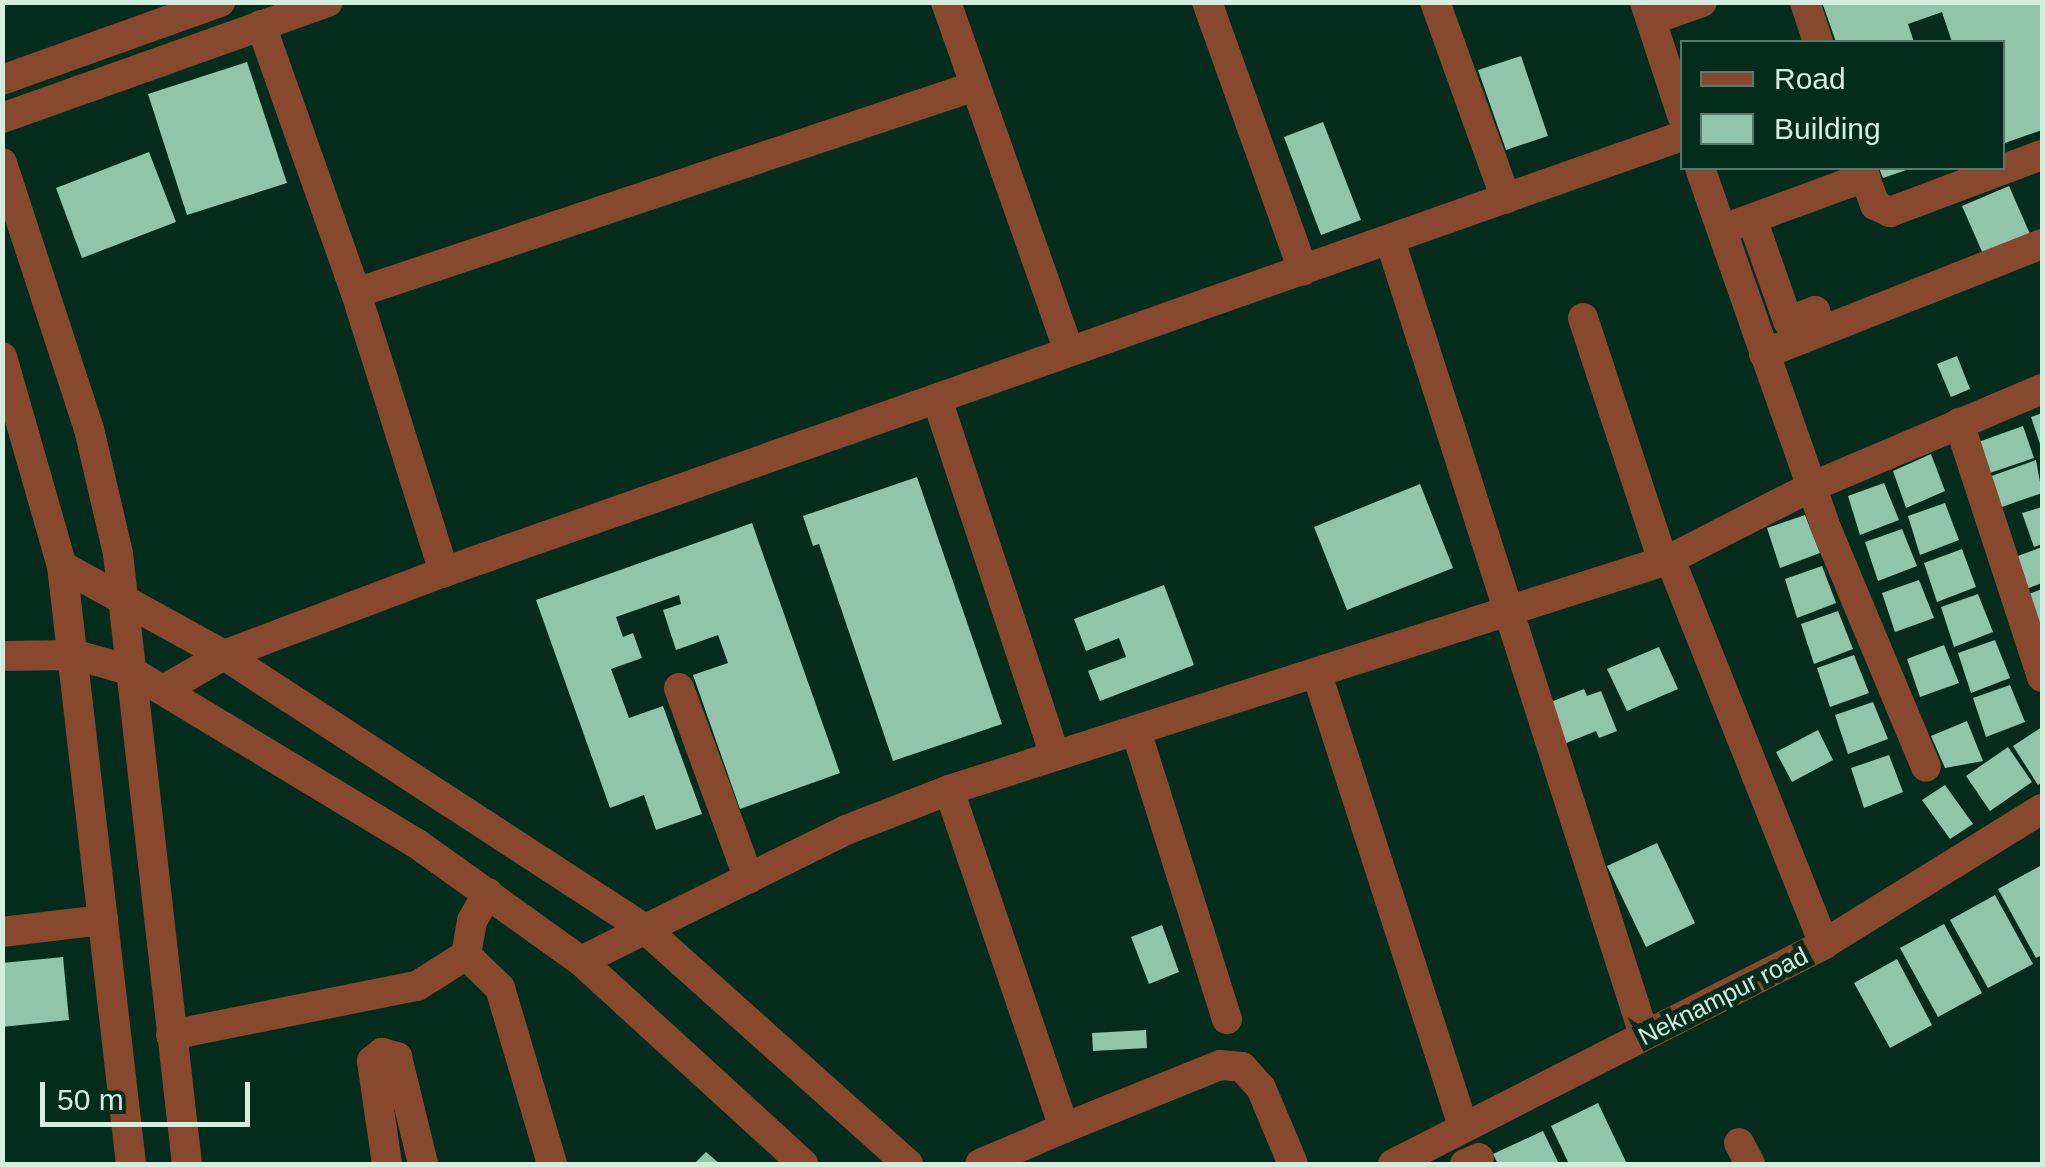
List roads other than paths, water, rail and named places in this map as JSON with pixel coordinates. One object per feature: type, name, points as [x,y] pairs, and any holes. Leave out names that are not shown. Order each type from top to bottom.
[{"type":"street","points":[[2,80],[220,2]]},
{"type":"street","points":[[2,118],[328,2]]},
{"type":"street","points":[[946,2],[1069,351]]},
{"type":"street","points":[[1208,2],[1304,270]]},
{"type":"street","points":[[1435,2],[1506,199]]},
{"type":"street","points":[[1680,108],[1648,11],[1702,2]]},
{"type":"street","points":[[1805,2],[1817,40]]},
{"type":"street","points":[[261,25],[356,293],[444,572]]},
{"type":"street","points":[[356,293],[975,86]]},
{"type":"street","points":[[165,689],[224,655],[444,572],[1680,137]]},
{"type":"street","points":[[2005,170],[2042,156]]},
{"type":"street","points":[[2,163],[88,429],[123,599],[128,670],[187,1164]]},
{"type":"street","points":[[1701,170],[1811,487],[1926,767]]},
{"type":"street","points":[[1722,230],[1863,172],[1875,205],[1890,212],[2004,170]]},
{"type":"street","points":[[1752,219],[1788,322],[1815,311],[1822,331]]},
{"type":"street","points":[[1390,240],[1505,615],[1644,1035]]},
{"type":"street","points":[[1764,354],[2042,244]]},
{"type":"street","points":[[1582,318],[1667,560],[1824,944]]},
{"type":"street","points":[[2,358],[62,566],[76,655],[131,1164]]},
{"type":"street","points":[[581,961],[749,878],[950,790],[1137,734],[1667,560],[1811,487],[2042,390]]},
{"type":"street","points":[[937,398],[1055,756]]},
{"type":"street","points":[[1959,423],[2042,677]]},
{"type":"street","points":[[62,566],[224,655],[645,930],[908,1164]]},
{"type":"street","points":[[2,656],[76,655],[128,670],[165,689],[488,893],[581,961],[802,1164]]},
{"type":"street","points":[[1317,674],[1463,1127]]},
{"type":"street","points":[[678,688],[749,878]]},
{"type":"street","points":[[1137,734],[1227,1020]]},
{"type":"street","points":[[950,790],[1064,1128]]},
{"type":"street","name":"Neknampur road","points":[[1392,1164],[1824,944],[2042,809]]},
{"type":"street","points":[[171,1035],[417,986],[466,955],[472,921],[488,893]]},
{"type":"street","points":[[2,932],[103,920]]},
{"type":"street","points":[[466,955],[500,988],[552,1164]]},
{"type":"street","points":[[387,1164],[372,1061],[382,1053],[396,1057],[422,1164]]},
{"type":"street","points":[[980,1164],[1220,1065],[1242,1068],[1260,1088],[1292,1164]]}]
